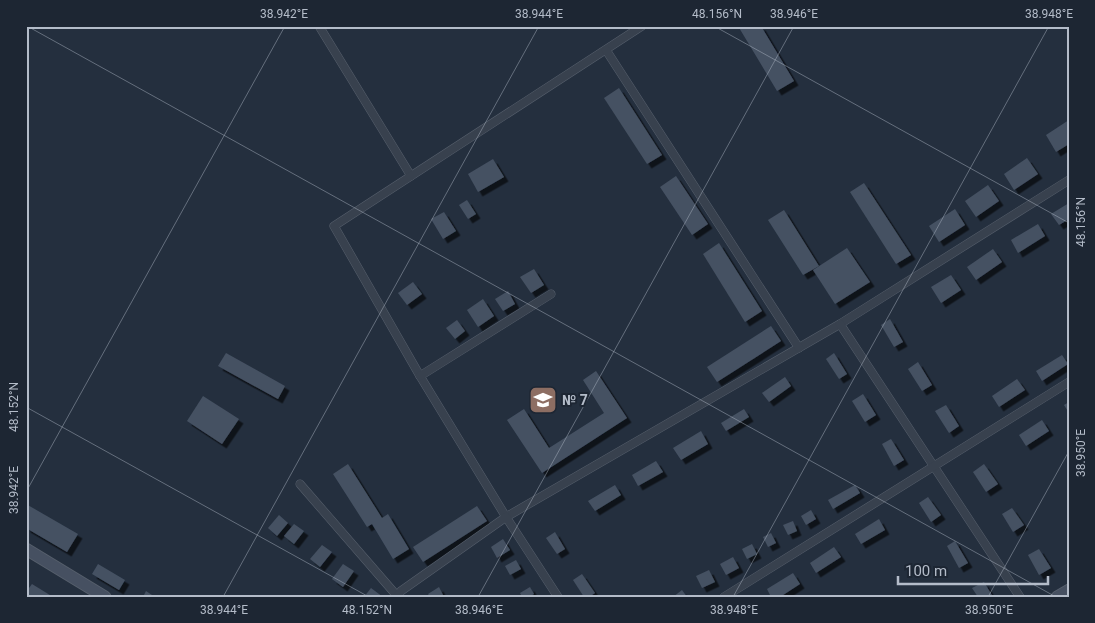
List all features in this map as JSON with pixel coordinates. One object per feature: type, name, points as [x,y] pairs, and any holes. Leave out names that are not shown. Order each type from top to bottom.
[{"type":"main road","points":[[26,549],[105,597]]},
{"type":"main road","points":[[1057,597],[1069,590]]},
{"type":"street","points":[[318,26],[411,176]]},
{"type":"street","points":[[558,597],[506,517],[420,376],[334,226],[642,26]]},
{"type":"street","points":[[606,50],[799,348]]},
{"type":"street","points":[[300,484],[398,597],[401,591],[506,517],[840,324],[1069,180]]},
{"type":"street","points":[[420,376],[551,294]]},
{"type":"street","points":[[840,324],[1020,597]]},
{"type":"street","points":[[724,597],[1069,382]]},
{"type":"building","points":[[738,26],[761,26],[794,81],[777,91]]},
{"type":"building","points":[[619,88],[662,155],[647,164],[604,98]]},
{"type":"building","points":[[1069,120],[1069,144],[1056,152],[1046,135]]},
{"type":"building","points":[[1027,158],[1038,174],[1014,190],[1004,174]]},
{"type":"building","points":[[493,159],[504,177],[478,192],[468,174]]},
{"type":"building","points":[[676,176],[708,224],[692,235],[660,187]]},
{"type":"building","points":[[864,183],[911,255],[896,264],[850,192]]},
{"type":"building","points":[[988,185],[999,201],[976,217],[965,201]]},
{"type":"building","points":[[467,200],[476,214],[468,219],[459,205]]},
{"type":"building","points":[[1069,203],[1069,219],[1059,225],[1051,214]]},
{"type":"building","points":[[955,209],[965,225],[939,242],[929,226]]},
{"type":"building","points":[[784,210],[819,266],[803,275],[768,220]]},
{"type":"building","points":[[444,212],[456,231],[443,239],[431,219]]},
{"type":"building","points":[[1038,224],[1045,236],[1018,253],[1011,240]]},
{"type":"building","points":[[719,243],[762,311],[745,322],[703,254]]},
{"type":"building","points":[[847,248],[870,282],[835,304],[813,270]]},
{"type":"building","points":[[993,249],[1002,262],[976,280],[967,267]]},
{"type":"building","points":[[534,269],[544,285],[531,293],[520,277]]},
{"type":"building","points":[[951,275],[961,290],[941,303],[931,287]]},
{"type":"building","points":[[413,282],[422,294],[407,305],[398,293]]},
{"type":"building","points":[[508,291],[515,304],[503,311],[495,299]]},
{"type":"building","points":[[483,299],[494,316],[478,327],[467,310]]},
{"type":"building","points":[[890,319],[903,342],[894,347],[881,325]]},
{"type":"building","points":[[457,320],[465,331],[455,339],[446,328]]},
{"type":"building","points":[[771,326],[781,341],[717,382],[707,367]]},
{"type":"building","points":[[226,353],[285,386],[278,399],[218,366]]},
{"type":"building","points":[[834,353],[847,374],[839,379],[826,359]]},
{"type":"building","points":[[1062,355],[1068,364],[1042,381],[1036,371]]},
{"type":"building","points":[[918,362],[932,385],[922,391],[908,369]]},
{"type":"building","points":[[596,371],[627,418],[542,473],[507,420],[524,409],[549,448],[604,413],[583,380]]},
{"type":"building","points":[[785,377],[791,386],[769,402],[762,393]]},
{"type":"building","points":[[1017,379],[1025,390],[999,407],[992,396]]},
{"type":"building","points":[[863,394],[876,415],[865,422],[852,401]]},
{"type":"building","points":[[203,396],[239,419],[222,444],[187,421]]},
{"type":"building","points":[[1069,402],[1069,413],[1064,405]]},
{"type":"building","points":[[946,405],[959,426],[949,433],[935,411]]},
{"type":"building","points":[[744,409],[749,417],[726,431],[721,423]]},
{"type":"building","points":[[1042,420],[1049,431],[1026,446],[1019,435]]},
{"type":"building","points":[[701,431],[708,444],[681,460],[673,448]]},
{"type":"building","points":[[891,439],[904,460],[894,466],[882,444]]},
{"type":"building","points":[[656,461],[663,472],[638,486],[632,475]]},
{"type":"building","points":[[348,464],[382,518],[388,514],[409,549],[393,559],[372,524],[367,527],[333,474]]},
{"type":"building","points":[[984,464],[998,484],[986,492],[973,472]]},
{"type":"building","points":[[615,485],[621,495],[595,511],[588,501]]},
{"type":"building","points":[[855,485],[860,493],[833,509],[828,500]]},
{"type":"building","points":[[928,497],[941,515],[931,522],[919,503]]},
{"type":"building","points":[[26,504],[78,534],[67,552],[26,528]]},
{"type":"building","points":[[477,506],[487,521],[423,562],[413,547]]},
{"type":"building","points":[[1012,508],[1024,525],[1013,532],[1002,514]]},
{"type":"building","points":[[811,510],[816,519],[806,525],[801,516]]},
{"type":"building","points":[[279,515],[288,523],[277,536],[268,528]]},
{"type":"building","points":[[879,519],[885,530],[861,544],[855,534]]},
{"type":"building","points":[[793,521],[797,531],[788,535],[783,525]]},
{"type":"building","points":[[294,524],[304,531],[294,544],[284,536]]},
{"type":"building","points":[[555,532],[565,549],[557,554],[546,538]]},
{"type":"building","points":[[771,533],[776,543],[768,547],[763,537]]},
{"type":"building","points":[[503,539],[510,550],[497,558],[491,547]]},
{"type":"building","points":[[955,541],[968,563],[959,568],[947,546]]},
{"type":"building","points":[[752,544],[757,554],[747,559],[742,549]]},
{"type":"building","points":[[322,545],[332,552],[320,567],[310,559]]},
{"type":"building","points":[[834,547],[841,557],[816,573],[810,563]]},
{"type":"building","points":[[1039,549],[1051,568],[1039,575],[1028,555]]},
{"type":"building","points":[[733,557],[739,568],[726,575],[720,564]]},
{"type":"building","points":[[516,560],[521,569],[510,575],[505,566]]},
{"type":"building","points":[[98,564],[125,580],[119,590],[92,574]]},
{"type":"building","points":[[343,564],[354,571],[343,587],[332,579]]},
{"type":"building","points":[[709,570],[715,582],[702,588],[696,576]]},
{"type":"building","points":[[793,573],[800,584],[780,597],[771,597],[767,589]]},
{"type":"building","points":[[582,574],[595,593],[589,597],[584,597],[573,580]]},
{"type":"building","points":[[984,582],[993,597],[978,597],[972,588]]},
{"type":"building","points":[[32,584],[53,597],[26,597],[26,592]]},
{"type":"building","points":[[439,587],[444,597],[430,597],[428,594]]},
{"type":"building","points":[[530,587],[534,594],[529,597],[522,597],[520,593]]},
{"type":"building","points":[[371,588],[383,597],[364,597]]},
{"type":"building","points":[[682,590],[687,597],[673,597]]},
{"type":"building","points":[[146,591],[155,597],[143,597]]},
{"type":"place","name":"№ 7","points":[[543,400]]}]
